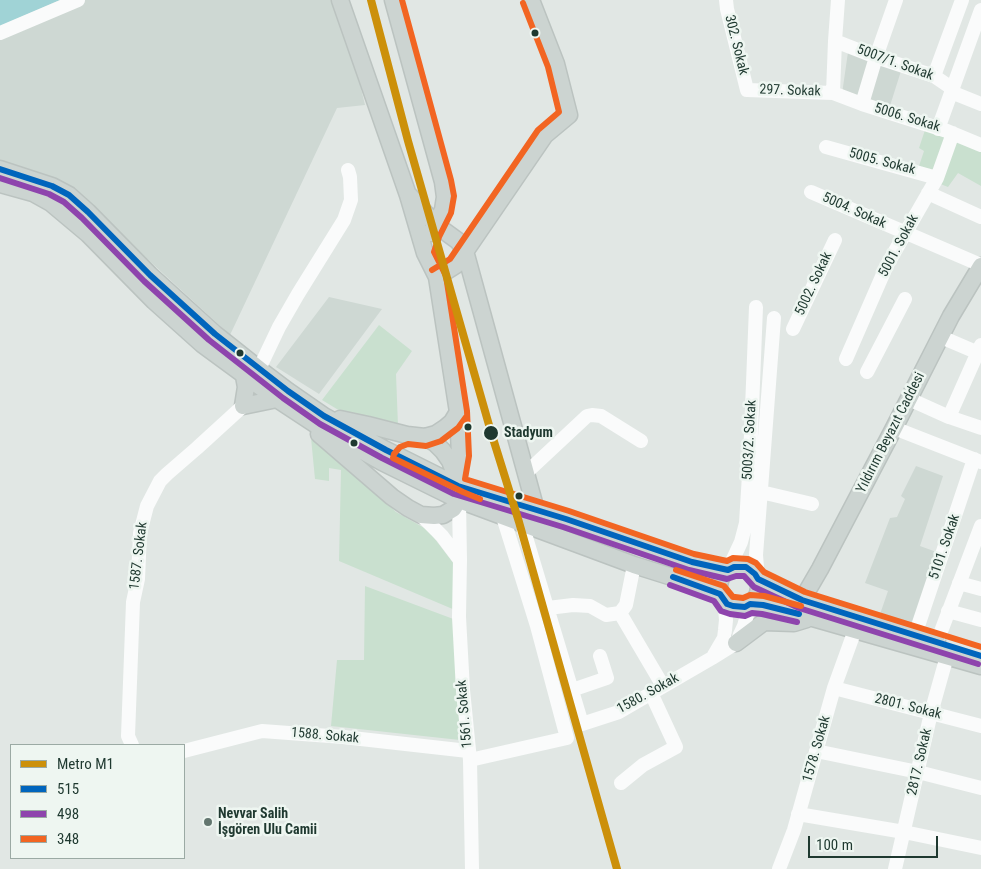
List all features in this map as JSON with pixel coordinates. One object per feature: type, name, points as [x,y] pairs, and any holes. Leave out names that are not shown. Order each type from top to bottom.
[{"type":"main road","points":[[340,0],[412,199],[425,253],[437,277],[458,412],[461,466],[473,485],[486,494]]},
{"type":"main road","points":[[393,0],[443,182],[445,197],[443,210],[431,234],[425,253]]},
{"type":"main road","points":[[437,277],[456,265],[545,135],[569,115],[556,64],[531,0]]},
{"type":"main road","points":[[0,169],[52,186],[68,195],[88,212],[150,275],[215,334],[277,399],[392,497],[408,508],[421,515],[434,516],[443,515],[453,509],[460,455]]},
{"type":"main road","points":[[412,199],[429,204],[438,196],[443,182]]},
{"type":"main road","points":[[0,184],[33,193],[51,203],[88,234],[202,344],[251,373],[288,391],[384,456]]},
{"type":"main road","points":[[412,199],[436,224],[458,241],[465,250],[536,510]]},
{"type":"main road","name":"Yıldırım Beyazıt Caddesi","points":[[802,600],[894,428],[951,316],[980,270]]},
{"type":"main road","points":[[251,373],[242,406],[277,399],[318,426],[457,488],[503,517],[720,594]]},
{"type":"main road","points":[[324,416],[407,435],[425,437],[436,434],[445,428],[452,422],[458,412]]},
{"type":"main road","points":[[392,497],[383,477],[384,456],[395,440],[407,435]]},
{"type":"main road","points":[[425,437],[435,443],[450,461],[457,488]]},
{"type":"main road","points":[[457,488],[486,494],[566,519],[692,562],[728,570]]},
{"type":"main road","points":[[740,566],[746,567],[758,579],[759,593],[756,599],[745,607],[728,604],[720,594],[720,580],[728,570],[740,566]]},
{"type":"main road","points":[[758,579],[802,600],[981,656]]},
{"type":"main road","points":[[750,604],[763,605],[813,618],[981,666]]},
{"type":"main road","points":[[736,642],[764,622],[794,623],[813,618]]},
{"type":"street","points":[[0,33],[78,0]]},
{"type":"street","name":"302. Sokak","points":[[726,0],[726,10],[747,90]]},
{"type":"street","points":[[832,93],[838,0]]},
{"type":"street","points":[[862,104],[896,0]]},
{"type":"street","points":[[934,76],[958,1]]},
{"type":"street","points":[[938,129],[953,89],[976,43],[981,10]]},
{"type":"street","name":"5007/1. Sokak","points":[[835,41],[934,76],[953,89],[956,94],[981,104]]},
{"type":"street","name":"297. Sokak","points":[[747,90],[832,93]]},
{"type":"street","name":"5006. Sokak","points":[[832,93],[953,133],[981,145]]},
{"type":"street","name":"5001. Sokak","points":[[846,360],[887,265],[937,178],[953,133]]},
{"type":"street","name":"5005. Sokak","points":[[826,147],[937,178]]},
{"type":"street","points":[[251,373],[344,220],[351,200],[348,170]]},
{"type":"street","name":"5004. Sokak","points":[[811,192],[906,233],[980,270]]},
{"type":"street","points":[[928,193],[981,217]]},
{"type":"street","name":"5002. Sokak","points":[[793,329],[835,240]]},
{"type":"street","points":[[867,372],[904,299]]},
{"type":"street","name":"5003/2. Sokak","points":[[728,570],[741,542],[746,522],[756,307]]},
{"type":"street","name":"5003/2. Sokak","points":[[758,579],[756,555],[774,318]]},
{"type":"street","points":[[941,337],[980,350],[949,417]]},
{"type":"street","points":[[909,399],[949,417],[981,428]]},
{"type":"street","name":"1587. Sokak","points":[[132,744],[128,736],[133,602],[138,579],[140,533],[147,506],[160,482],[167,474],[242,406]]},
{"type":"street","points":[[526,473],[587,416],[601,416],[641,441]]},
{"type":"street","points":[[894,428],[978,461]]},
{"type":"street","name":"5101. Sokak","points":[[915,635],[978,461]]},
{"type":"street","name":"1561. Sokak","points":[[457,488],[460,560],[459,617],[469,756],[472,869]]},
{"type":"street","points":[[748,499],[761,492],[812,504]]},
{"type":"street","points":[[421,515],[442,536],[460,560]]},
{"type":"street","name":"1588. Sokak","points":[[185,751],[262,731],[343,737],[469,756],[567,738],[537,626],[503,517]]},
{"type":"street","name":"1580. Sokak","points":[[522,524],[582,724],[619,712],[736,642]]},
{"type":"street","points":[[936,642],[981,526]]},
{"type":"street","points":[[548,608],[573,605],[590,606],[606,616],[620,613],[626,605],[634,565]]},
{"type":"street","points":[[959,584],[981,589]]},
{"type":"street","points":[[712,658],[724,638],[725,630],[726,620],[720,594]]},
{"type":"street","points":[[736,642],[744,626],[750,604]]},
{"type":"street","points":[[948,611],[981,620]]},
{"type":"street","points":[[620,613],[657,689],[676,747],[643,765],[621,783]]},
{"type":"street","name":"1578. Sokak","points":[[779,869],[798,814],[834,688],[855,630]]},
{"type":"street","points":[[572,690],[607,678],[600,656]]},
{"type":"street","name":"2817. Sokak","points":[[895,869],[931,713],[947,656]]},
{"type":"street","name":"2801. Sokak","points":[[834,688],[981,726]]},
{"type":"street","points":[[816,751],[918,772],[981,788]]},
{"type":"street","points":[[798,814],[904,832],[981,848]]},
{"type":"shaded area","points":[[0,0],[340,0],[365,105],[337,108],[230,335],[66,184],[0,167]]},
{"type":"shaded area","points":[[848,52],[901,71],[888,112],[842,94]]},
{"type":"shaded area","points":[[329,297],[382,309],[319,394],[276,367]]},
{"type":"shaded area","points":[[916,466],[943,476],[920,546],[942,554],[914,631],[878,620],[888,591],[865,583],[890,518],[897,517],[905,499],[901,496]]},
{"type":"green space","points":[[925,130],[981,151],[981,186],[958,173],[948,187],[938,183],[918,169],[924,151],[919,148]]},
{"type":"green space","points":[[379,325],[412,351],[396,374],[398,426],[350,417],[322,400]]},
{"type":"green space","points":[[311,438],[366,483],[396,512],[428,530],[454,564],[455,610],[339,561],[341,470],[329,468],[329,481],[315,479]]},
{"type":"green space","points":[[365,586],[456,620],[460,740],[331,726],[337,660],[364,660]]},
{"type":"water","points":[[0,0],[60,0],[0,26]]},
{"type":"metro line","name":"M1","points":[[371,0],[408,141],[491,432],[519,522],[617,869]]},
{"type":"transit line","name":"348","points":[[402,0],[454,196],[451,213],[434,252],[446,276],[467,411],[469,456],[465,479],[569,511],[694,554],[727,561],[733,558],[748,559],[756,563],[764,572],[805,592],[981,647]]},
{"type":"transit line","name":"348","points":[[432,270],[450,259],[538,130],[559,112],[548,67],[523,3]]},
{"type":"transit line","name":"515","points":[[0,169],[52,186],[69,195],[150,275],[215,334],[288,391],[324,416],[458,486],[566,519],[692,562],[728,570],[734,567],[746,567],[758,579],[802,600],[981,656]]},
{"type":"transit line","name":"498","points":[[0,178],[49,194],[64,202],[144,281],[209,340],[283,398],[320,424],[454,494],[563,527],[689,570],[727,579],[744,576],[754,587],[799,608],[978,664]]},
{"type":"transit line","name":"348","points":[[466,417],[458,428],[441,441],[426,446],[408,444],[400,447],[393,458],[480,499]]},
{"type":"transit line","name":"348","points":[[676,570],[724,586],[733,597],[764,596],[801,606]]},
{"type":"transit line","name":"515","points":[[673,577],[720,594],[727,604],[733,606],[763,605],[799,614]]},
{"type":"transit line","name":"498","points":[[670,585],[714,601],[721,611],[730,614],[745,616],[752,613],[762,614],[797,622]]},
{"type":"place","name":"Stadyum","points":[[491,433]]},
{"type":"place","name":"Nevvar Salih İşgören Ulu Camii","points":[[208,822]]}]
